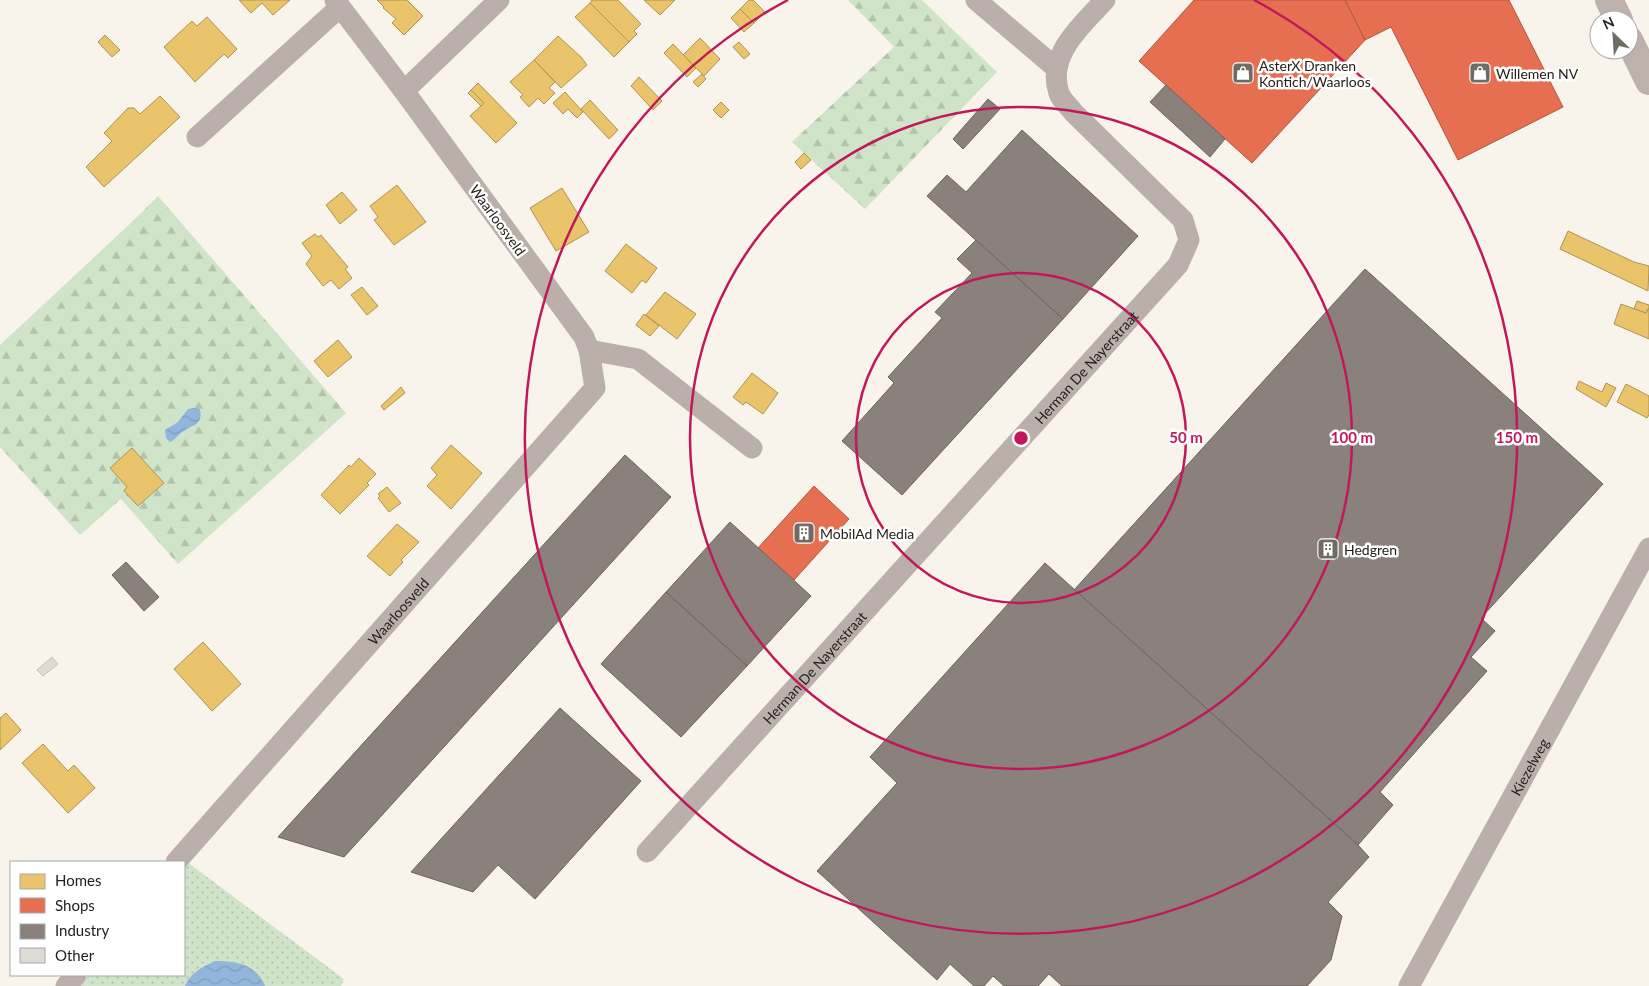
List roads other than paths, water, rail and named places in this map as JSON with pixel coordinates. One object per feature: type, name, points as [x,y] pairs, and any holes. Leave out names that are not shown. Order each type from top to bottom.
[{"type":"main road","points":[[1639,60],[1649,81]]},
{"type":"street","points":[[404,91],[499,0]]},
{"type":"street","points":[[976,0],[1056,68],[1069,40],[1105,0]]},
{"type":"street","name":"Waarloosveld","points":[[177,861],[594,388],[589,350],[584,337],[404,91],[337,3],[197,137]]},
{"type":"street","name":"Herman De Nayerstraat","points":[[647,852],[1178,265],[1188,240],[1183,220],[1073,112],[1059,94],[1056,68]]},
{"type":"street","points":[[589,350],[638,359],[752,448]]},
{"type":"street","name":"Kiezelweg","points":[[1409,986],[1649,548]]},
{"type":"street","points":[[66,986],[75,976]]},
{"type":"water","points":[[188,409],[200,409],[199,421],[170,442],[166,438],[165,430],[178,422]]},
{"type":"water","points":[[215,961],[238,963],[251,968],[265,986],[185,986],[194,974]]},
{"type":"place","name":"AsterX Dranken Kontich/Waarloos","points":[[1243,73]]},
{"type":"place","name":"Willemen NV","points":[[1480,73]]},
{"type":"place","name":"MobilAd Media","points":[[804,533]]},
{"type":"place","name":"Hedgren","points":[[1328,549]]}]
